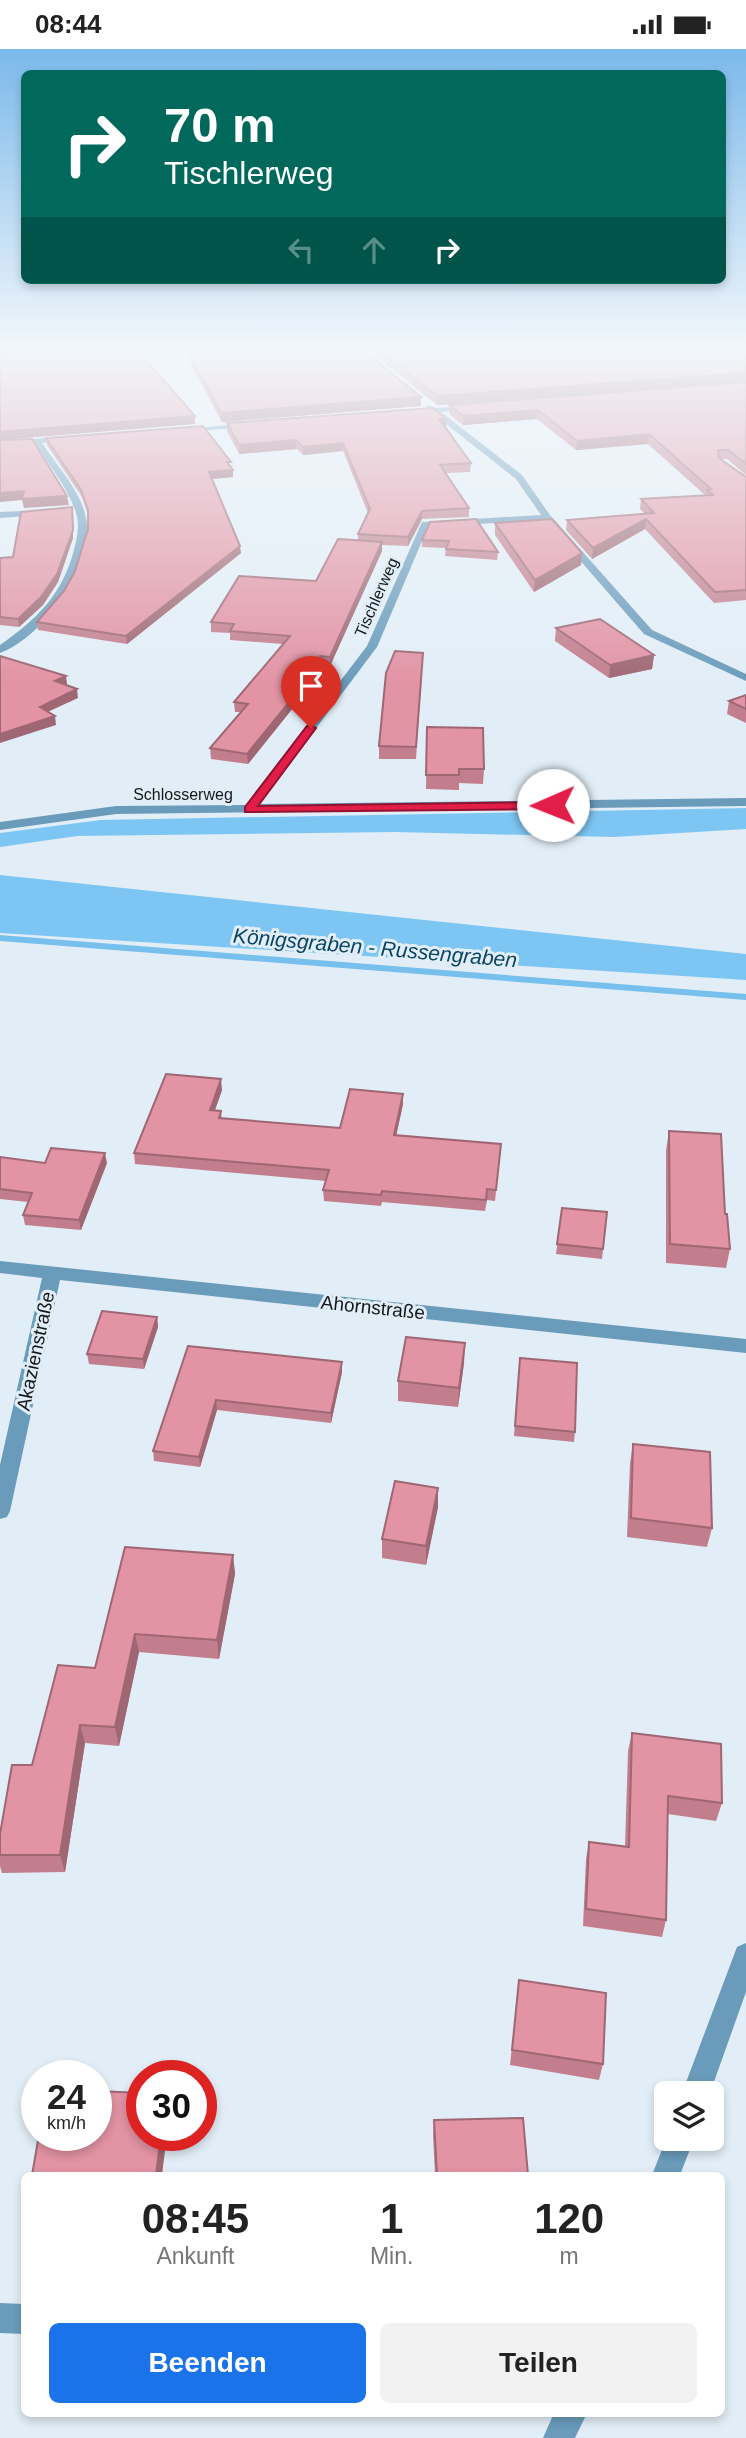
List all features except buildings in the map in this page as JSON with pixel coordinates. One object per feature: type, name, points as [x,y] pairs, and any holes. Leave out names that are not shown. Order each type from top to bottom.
[{"type":"street","points":[[0,650],[34,627],[62,597],[73,571],[83,527],[79,509],[51,463]]},
{"type":"street","points":[[502,463],[519,477],[547,517],[648,632],[746,678]]},
{"type":"street","points":[[66,510],[79,509]]},
{"type":"street","points":[[0,516],[52,511]]},
{"type":"street","name":"Tischlerweg","points":[[249,809],[372,647],[425,524],[547,517]]},
{"type":"street","name":"Schlosserweg","points":[[0,826],[116,810],[746,802]]},
{"type":"street","name":"Ahornstraße","points":[[0,1268],[746,1346]]},
{"type":"street","name":"Akazienstraße","points":[[0,1511],[51,1273]]},
{"type":"street","points":[[700,2081],[746,1956]]},
{"type":"street","points":[[667,2172],[675,2151]]},
{"type":"street","points":[[0,2318],[21,2319]]},
{"type":"street","points":[[559,2438],[569,2417]]},
{"type":"shaded area","points":[[746,808],[746,829],[614,837],[395,832],[77,836],[0,847],[0,833],[101,820]]},
{"type":"shaded area","points":[[0,875],[746,954],[746,980],[0,933]]},
{"type":"waterway","name":"Königsgraben - Russengraben","points":[[0,938],[746,997]]},
{"type":"route","points":[[311,728],[249,809],[553,805]]}]
